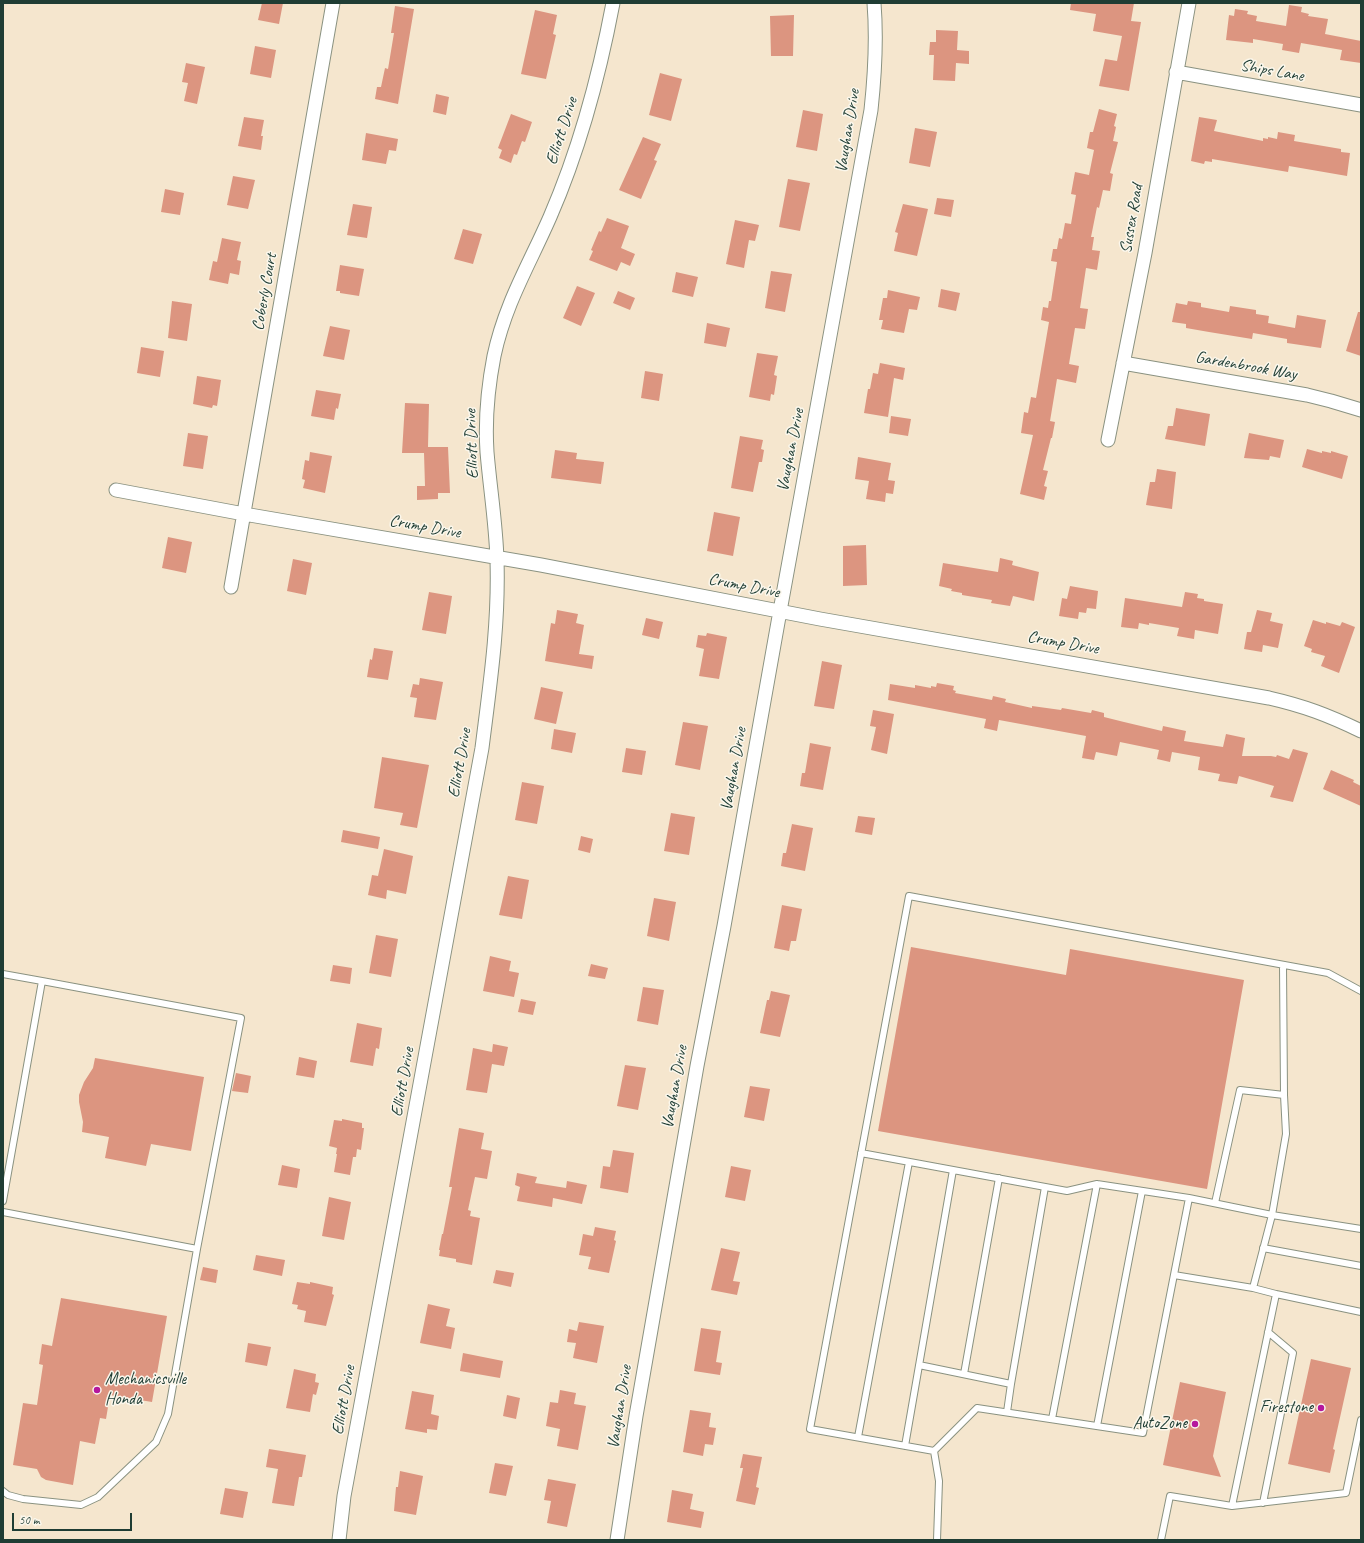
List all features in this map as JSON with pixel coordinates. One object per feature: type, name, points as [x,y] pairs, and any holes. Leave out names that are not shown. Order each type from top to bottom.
[{"type":"street","name":"Coberly Court","points":[[231,587],[333,3]]},
{"type":"street","name":"Elliott Drive","points":[[339,1540],[344,1496],[482,748],[493,665],[497,618],[497,558],[487,451],[487,422],[489,392],[495,355],[504,319],[514,292],[550,217],[571,164],[589,110],[602,62],[613,3]]},
{"type":"street","name":"Vaughan Drive","points":[[617,1540],[636,1416],[694,1081],[724,926],[871,110],[876,64],[874,3]]},
{"type":"street","name":"Sussex Road","points":[[1108,440],[1145,253],[1188,3]]},
{"type":"street","name":"Ships Lane","points":[[1176,72],[1361,105]]},
{"type":"street","name":"Gardenbrook Way","points":[[1123,363],[1307,395],[1361,410]]},
{"type":"street","name":"Crump Drive","points":[[116,490],[1268,698],[1301,705],[1332,716],[1361,731]]},
{"type":"lane","points":[[934,1451],[810,1429],[909,896],[1328,973],[1361,991]]},
{"type":"lane","points":[[1253,1288],[1272,1215],[1286,1134],[1284,1095],[1283,965]]},
{"type":"lane","points":[[3,974],[241,1018],[197,1249],[168,1414],[156,1442],[98,1497],[81,1505],[23,1499],[8,1495],[3,1491]]},
{"type":"lane","points":[[3,1201],[42,981]]},
{"type":"lane","points":[[1215,1203],[1240,1090],[1284,1095]]},
{"type":"lane","points":[[861,1153],[1067,1191],[1097,1184],[1189,1198],[1272,1215],[1361,1229]]},
{"type":"lane","points":[[858,1437],[909,1162]]},
{"type":"lane","points":[[905,1446],[953,1170]]},
{"type":"lane","points":[[964,1374],[999,1178]]},
{"type":"lane","points":[[1052,1419],[1097,1184]]},
{"type":"lane","points":[[1007,1412],[1045,1187]]},
{"type":"lane","points":[[1097,1426],[1142,1191]]},
{"type":"lane","points":[[934,1451],[977,1408],[1143,1433],[1189,1198]]},
{"type":"lane","points":[[3,1212],[197,1249]]},
{"type":"lane","points":[[1263,1248],[1361,1266]]},
{"type":"lane","points":[[1174,1274],[1253,1288],[1361,1312]]},
{"type":"lane","points":[[1232,1506],[1276,1294]]},
{"type":"lane","points":[[1262,1502],[1293,1353],[1268,1332]]},
{"type":"lane","points":[[919,1365],[1011,1384]]},
{"type":"lane","points":[[1161,1540],[1170,1496],[1232,1506],[1346,1493],[1361,1420]]},
{"type":"lane","points":[[934,1451],[939,1481],[937,1540]]},
{"type":"building","points":[[262,3],[283,3],[279,24],[258,20]]},
{"type":"building","points":[[1071,3],[1134,3],[1131,21],[1141,22],[1129,91],[1099,86],[1105,59],[1117,61],[1122,36],[1093,31],[1096,14],[1070,10]]},
{"type":"building","points":[[1289,5],[1302,7],[1301,12],[1309,14],[1308,16],[1328,19],[1325,34],[1361,41],[1361,63],[1340,60],[1342,50],[1301,43],[1299,53],[1282,50],[1283,44],[1253,39],[1253,43],[1226,40],[1229,15],[1234,16],[1235,9],[1248,11],[1247,14],[1257,16],[1256,21],[1286,26]]},
{"type":"building","points":[[395,6],[414,9],[398,104],[375,99],[377,87],[381,87],[385,68],[388,69],[394,33],[391,33]]},
{"type":"building","points":[[535,10],[557,15],[553,34],[556,35],[546,79],[521,74]]},
{"type":"building","points":[[794,15],[793,56],[771,56],[770,16]]},
{"type":"building","points":[[936,30],[958,31],[957,50],[969,51],[969,64],[956,63],[955,81],[933,80],[934,55],[929,55],[930,42],[936,42]]},
{"type":"building","points":[[255,46],[276,50],[271,78],[250,74]]},
{"type":"building","points":[[186,63],[205,67],[197,104],[184,101],[188,83],[182,82]]},
{"type":"building","points":[[660,73],[682,79],[671,121],[649,115]]},
{"type":"building","points":[[436,94],[449,97],[446,115],[433,112]]},
{"type":"building","points":[[1099,109],[1117,114],[1114,126],[1116,127],[1113,141],[1118,142],[1110,173],[1113,174],[1110,191],[1103,190],[1099,208],[1097,207],[1091,237],[1094,237],[1092,250],[1100,251],[1097,270],[1086,268],[1080,308],[1088,309],[1085,329],[1075,328],[1069,364],[1079,366],[1076,383],[1057,379],[1050,421],[1055,422],[1043,470],[1048,471],[1044,486],[1047,487],[1044,500],[1020,494],[1033,435],[1021,433],[1024,412],[1028,413],[1031,397],[1036,398],[1049,322],[1041,320],[1043,307],[1048,308],[1049,301],[1051,301],[1057,262],[1051,261],[1053,249],[1057,249],[1059,238],[1062,239],[1065,223],[1071,224],[1076,195],[1071,194],[1075,172],[1089,175],[1094,150],[1087,148],[1090,132],[1093,132]]},
{"type":"building","points":[[803,110],[823,114],[817,151],[796,147]]},
{"type":"building","points":[[511,114],[532,122],[525,142],[522,141],[517,155],[514,154],[511,163],[499,158],[502,150],[498,148]]},
{"type":"building","points":[[244,117],[264,120],[261,136],[263,136],[261,150],[238,146]]},
{"type":"building","points":[[1199,117],[1217,120],[1214,131],[1263,141],[1263,138],[1268,139],[1268,137],[1277,139],[1278,132],[1295,135],[1294,141],[1341,149],[1341,152],[1350,153],[1347,176],[1289,166],[1288,172],[1212,159],[1212,162],[1205,161],[1204,164],[1191,161]]},
{"type":"building","points":[[915,128],[937,132],[930,167],[909,163]]},
{"type":"building","points":[[366,133],[398,139],[396,151],[389,150],[386,164],[362,160]]},
{"type":"building","points":[[643,137],[661,144],[654,160],[657,161],[641,199],[619,190]]},
{"type":"building","points":[[233,176],[255,180],[248,209],[227,205]]},
{"type":"building","points":[[788,179],[810,183],[800,231],[779,227]]},
{"type":"building","points":[[165,189],[184,193],[180,215],[161,212]]},
{"type":"building","points":[[937,198],[954,200],[951,217],[934,214]]},
{"type":"building","points":[[353,204],[372,207],[367,238],[347,235]]},
{"type":"building","points":[[903,204],[928,209],[917,256],[894,251],[898,233],[895,232]]},
{"type":"building","points":[[607,218],[629,226],[621,248],[635,254],[630,266],[621,262],[617,271],[589,260],[593,251],[591,250],[599,231],[601,232]]},
{"type":"building","points":[[735,220],[759,225],[755,241],[749,240],[744,268],[726,264]]},
{"type":"building","points":[[463,229],[482,234],[473,264],[454,259]]},
{"type":"building","points":[[222,238],[241,242],[237,260],[241,261],[239,275],[230,273],[228,284],[209,280],[213,261],[217,262]]},
{"type":"building","points":[[340,265],[364,269],[359,296],[336,291]]},
{"type":"building","points":[[771,271],[792,274],[785,312],[765,308]]},
{"type":"building","points":[[676,272],[698,277],[693,297],[672,292]]},
{"type":"building","points":[[577,286],[595,293],[581,326],[563,318]]},
{"type":"building","points":[[941,289],[960,293],[956,311],[938,307]]},
{"type":"building","points":[[888,290],[920,297],[917,310],[909,309],[904,333],[881,329],[883,320],[879,320],[883,298],[887,298]]},
{"type":"building","points":[[618,291],[635,298],[630,310],[613,303]]},
{"type":"building","points":[[172,301],[192,304],[187,341],[168,338]]},
{"type":"building","points":[[1188,301],[1201,303],[1201,307],[1229,312],[1230,306],[1256,310],[1256,314],[1269,316],[1268,323],[1295,328],[1297,315],[1326,320],[1321,348],[1287,343],[1287,339],[1253,333],[1252,339],[1186,328],[1186,324],[1172,322],[1176,303],[1187,305]]},
{"type":"building","points":[[1358,312],[1361,312],[1361,356],[1346,351]]},
{"type":"building","points":[[707,323],[730,328],[726,347],[704,343]]},
{"type":"building","points":[[330,326],[350,330],[344,360],[323,356]]},
{"type":"building","points":[[141,347],[164,351],[160,377],[137,373]]},
{"type":"building","points":[[757,353],[778,356],[774,375],[777,376],[774,395],[771,394],[770,401],[749,397]]},
{"type":"building","points":[[880,363],[905,368],[903,380],[894,378],[888,417],[864,413],[868,389],[870,389],[873,373],[878,374]]},
{"type":"building","points":[[645,371],[663,374],[659,401],[641,398]]},
{"type":"building","points":[[197,376],[221,380],[217,406],[213,405],[212,408],[193,404]]},
{"type":"building","points":[[316,390],[341,394],[334,420],[311,416]]},
{"type":"building","points":[[405,403],[429,404],[428,447],[448,447],[450,493],[438,493],[438,499],[417,500],[417,486],[425,486],[424,453],[402,453]]},
{"type":"building","points":[[1176,408],[1210,414],[1205,446],[1165,439],[1168,426],[1173,426]]},
{"type":"building","points":[[891,416],[911,419],[908,436],[889,433]]},
{"type":"building","points":[[188,433],[208,436],[203,469],[183,466]]},
{"type":"building","points":[[1249,433],[1284,440],[1280,458],[1270,456],[1269,460],[1244,458]]},
{"type":"building","points":[[740,436],[763,440],[761,449],[764,450],[762,462],[759,462],[753,492],[731,488]]},
{"type":"building","points":[[1307,449],[1322,453],[1322,451],[1331,453],[1331,451],[1348,456],[1342,479],[1302,467]]},
{"type":"building","points":[[555,450],[577,453],[576,459],[604,462],[601,484],[551,478]]},
{"type":"building","points":[[310,452],[332,456],[325,493],[303,488],[305,480],[302,479],[305,460],[309,461]]},
{"type":"building","points":[[858,457],[891,463],[888,480],[895,481],[893,494],[886,493],[885,502],[866,499],[869,481],[855,479]]},
{"type":"building","points":[[1157,469],[1176,472],[1172,509],[1146,505],[1150,482],[1155,482]]},
{"type":"building","points":[[714,512],[740,517],[733,556],[707,551]]},
{"type":"building","points":[[168,537],[192,542],[186,573],[162,568]]},
{"type":"building","points":[[866,545],[867,585],[843,586],[843,546]]},
{"type":"building","points":[[1000,558],[1013,561],[1012,565],[1039,572],[1034,601],[1013,596],[1010,606],[991,603],[992,600],[962,595],[962,593],[951,591],[952,589],[939,586],[943,563],[998,572]]},
{"type":"building","points":[[293,559],[312,563],[306,595],[287,591]]},
{"type":"building","points":[[1070,586],[1098,591],[1096,609],[1087,608],[1086,613],[1079,612],[1078,619],[1059,616],[1062,598],[1067,599]]},
{"type":"building","points":[[429,592],[452,596],[446,634],[422,630]]},
{"type":"building","points":[[1185,592],[1198,594],[1197,598],[1204,599],[1204,601],[1223,604],[1218,634],[1195,630],[1194,639],[1177,636],[1179,628],[1149,623],[1149,625],[1139,623],[1138,629],[1121,627],[1125,598],[1182,607]]},
{"type":"building","points":[[557,610],[578,614],[576,623],[584,625],[579,654],[594,656],[592,669],[545,661],[551,623],[555,624]]},
{"type":"building","points":[[1257,610],[1272,613],[1270,621],[1283,624],[1278,648],[1263,645],[1262,652],[1244,649],[1247,632],[1251,632]]},
{"type":"building","points":[[646,618],[663,622],[659,639],[642,635]]},
{"type":"building","points":[[1313,620],[1340,626],[1342,622],[1355,627],[1339,673],[1321,666],[1325,656],[1311,652],[1312,649],[1304,646]]},
{"type":"building","points":[[707,633],[727,637],[719,679],[699,676],[704,649],[696,647],[698,635],[706,636]]},
{"type":"building","points":[[374,648],[393,651],[388,680],[367,677],[370,659],[372,660]]},
{"type":"building","points":[[822,661],[842,665],[834,709],[814,706]]},
{"type":"building","points":[[420,678],[443,682],[436,720],[414,717],[417,698],[410,697],[413,684],[419,685]]},
{"type":"building","points":[[937,683],[954,686],[953,690],[956,691],[955,693],[992,700],[993,696],[1006,699],[1005,702],[1032,708],[1032,706],[1061,710],[1062,708],[1091,713],[1092,710],[1104,713],[1104,717],[1162,731],[1163,726],[1186,731],[1184,741],[1223,747],[1226,734],[1245,738],[1242,756],[1276,757],[1277,755],[1289,759],[1293,749],[1308,753],[1293,802],[1270,797],[1274,786],[1239,776],[1237,784],[1218,781],[1220,774],[1198,770],[1200,757],[1172,752],[1170,762],[1157,759],[1159,750],[1120,742],[1117,756],[1096,752],[1094,760],[1082,758],[1086,736],[999,720],[997,731],[984,728],[986,719],[888,700],[890,684],[915,688],[915,685],[931,688],[931,686],[936,687]]},
{"type":"building","points":[[541,687],[563,692],[556,724],[534,719]]},
{"type":"building","points":[[873,710],[894,714],[887,754],[871,750],[876,727],[870,726]]},
{"type":"building","points":[[683,722],[708,726],[700,770],[675,765]]},
{"type":"building","points":[[554,729],[576,733],[572,753],[551,749]]},
{"type":"building","points":[[810,743],[831,747],[823,790],[800,786],[802,773],[805,773]]},
{"type":"building","points":[[626,748],[646,751],[642,775],[622,772]]},
{"type":"building","points":[[382,757],[429,765],[417,828],[400,825],[403,813],[374,808]]},
{"type":"building","points":[[1331,770],[1354,780],[1353,782],[1361,786],[1361,806],[1323,789]]},
{"type":"building","points":[[522,782],[544,786],[537,824],[515,820]]},
{"type":"building","points":[[671,813],[695,817],[689,855],[664,851]]},
{"type":"building","points":[[858,816],[875,818],[872,835],[855,832]]},
{"type":"building","points":[[792,824],[813,828],[805,871],[781,866],[783,853],[786,853]]},
{"type":"building","points":[[343,830],[380,837],[378,849],[341,842]]},
{"type":"building","points":[[581,836],[593,839],[590,853],[578,850]]},
{"type":"building","points":[[384,849],[413,856],[406,894],[387,890],[386,899],[368,895],[372,875],[378,876]]},
{"type":"building","points":[[508,876],[529,880],[522,919],[499,915]]},
{"type":"building","points":[[654,898],[676,902],[669,941],[647,936]]},
{"type":"building","points":[[782,905],[802,909],[796,941],[791,941],[789,951],[774,948]]},
{"type":"building","points":[[376,935],[398,939],[391,977],[369,973]]},
{"type":"building","points":[[911,947],[1066,975],[1070,949],[1244,980],[1207,1189],[878,1131]]},
{"type":"building","points":[[490,956],[511,961],[509,971],[519,973],[514,997],[483,991]]},
{"type":"building","points":[[591,964],[608,968],[605,979],[588,976]]},
{"type":"building","points":[[333,965],[352,968],[350,984],[330,981]]},
{"type":"building","points":[[643,987],[664,990],[658,1025],[637,1021]]},
{"type":"building","points":[[771,991],[790,995],[780,1037],[760,1033],[767,1000],[769,1000]]},
{"type":"building","points":[[521,999],[536,1002],[533,1015],[518,1012]]},
{"type":"building","points":[[357,1023],[382,1028],[379,1049],[376,1048],[373,1066],[350,1062]]},
{"type":"building","points":[[493,1044],[508,1047],[504,1066],[492,1064],[487,1093],[466,1090],[473,1048],[492,1052]]},
{"type":"building","points":[[299,1057],[317,1061],[314,1078],[296,1075]]},
{"type":"building","points":[[95,1058],[204,1077],[191,1151],[151,1144],[146,1166],[105,1158],[109,1137],[82,1132],[83,1122],[79,1102],[79,1095],[84,1082],[93,1068]]},
{"type":"building","points":[[625,1065],[646,1068],[638,1110],[617,1106]]},
{"type":"building","points":[[236,1073],[251,1076],[248,1093],[232,1091]]},
{"type":"building","points":[[750,1086],[770,1089],[764,1121],[744,1117]]},
{"type":"building","points":[[342,1119],[362,1123],[362,1128],[364,1128],[361,1150],[357,1149],[356,1157],[353,1157],[350,1175],[334,1172],[337,1148],[329,1146],[334,1120],[342,1121]]},
{"type":"building","points":[[459,1128],[484,1133],[481,1149],[492,1151],[487,1179],[475,1177],[468,1210],[471,1211],[470,1216],[480,1218],[472,1265],[456,1262],[456,1259],[439,1256],[452,1187],[449,1187]]},
{"type":"building","points":[[613,1150],[634,1153],[628,1193],[600,1188],[603,1166],[610,1167]]},
{"type":"building","points":[[282,1165],[300,1169],[297,1188],[278,1185]]},
{"type":"building","points":[[731,1166],[751,1170],[745,1201],[725,1197]]},
{"type":"building","points":[[517,1173],[537,1177],[535,1183],[566,1188],[567,1181],[587,1185],[582,1204],[553,1198],[552,1207],[517,1201],[520,1187],[515,1185]]},
{"type":"building","points":[[329,1197],[351,1202],[344,1240],[322,1236]]},
{"type":"building","points":[[595,1227],[616,1231],[614,1240],[616,1241],[609,1273],[588,1269],[591,1257],[579,1255],[583,1234],[593,1236]]},
{"type":"building","points":[[721,1248],[740,1252],[733,1281],[740,1282],[737,1295],[711,1290]]},
{"type":"building","points":[[256,1255],[285,1260],[282,1276],[253,1270]]},
{"type":"building","points":[[203,1267],[218,1270],[216,1283],[200,1280]]},
{"type":"building","points":[[496,1270],[514,1273],[511,1287],[493,1283]]},
{"type":"building","points":[[297,1282],[310,1284],[310,1282],[333,1287],[332,1294],[334,1295],[326,1326],[304,1322],[306,1311],[297,1309],[298,1305],[292,1304]]},
{"type":"building","name":"Mechanicsville Honda","points":[[61,1298],[167,1316],[152,1402],[110,1395],[106,1419],[100,1418],[95,1444],[80,1441],[73,1485],[46,1480],[41,1477],[37,1469],[13,1465],[23,1403],[37,1405],[43,1365],[39,1364],[42,1344],[52,1346]]},
{"type":"building","points":[[428,1304],[450,1309],[446,1326],[455,1328],[451,1349],[420,1343]]},
{"type":"building","points":[[579,1322],[604,1326],[597,1363],[573,1358],[576,1343],[567,1342],[569,1329],[577,1331]]},
{"type":"building","points":[[701,1328],[721,1331],[716,1362],[722,1363],[720,1375],[694,1371]]},
{"type":"building","points":[[248,1343],[271,1347],[267,1366],[245,1362]]},
{"type":"building","points":[[463,1353],[503,1361],[500,1378],[460,1371]]},
{"type":"building","name":"Firestone","points":[[1311,1359],[1351,1368],[1333,1449],[1335,1450],[1330,1473],[1288,1464]]},
{"type":"building","points":[[294,1369],[316,1374],[315,1382],[319,1383],[316,1395],[313,1394],[310,1412],[286,1408]]},
{"type":"building","name":"AutoZone","points":[[1180,1382],[1226,1392],[1213,1456],[1221,1477],[1163,1465]]},
{"type":"building","points":[[560,1390],[576,1393],[574,1404],[586,1406],[578,1450],[557,1446],[560,1429],[546,1426],[550,1402],[558,1403]]},
{"type":"building","points":[[412,1391],[434,1395],[431,1414],[439,1416],[437,1430],[427,1429],[427,1433],[405,1429]]},
{"type":"building","points":[[507,1395],[520,1398],[516,1419],[503,1416]]},
{"type":"building","points":[[690,1410],[711,1413],[709,1427],[716,1428],[713,1445],[705,1444],[703,1456],[683,1452]]},
{"type":"building","points":[[269,1449],[306,1455],[302,1477],[299,1477],[294,1506],[272,1503],[278,1469],[266,1467]]},
{"type":"building","points":[[743,1454],[762,1457],[756,1487],[759,1488],[755,1505],[736,1501],[743,1468],[740,1468]]},
{"type":"building","points":[[495,1463],[513,1466],[506,1496],[489,1493]]},
{"type":"building","points":[[400,1471],[423,1476],[416,1515],[394,1511],[396,1487],[398,1487]]},
{"type":"building","points":[[548,1479],[576,1484],[567,1527],[547,1523],[551,1501],[544,1500]]},
{"type":"building","points":[[225,1488],[248,1492],[243,1518],[220,1514]]},
{"type":"building","points":[[672,1490],[693,1494],[690,1509],[704,1512],[701,1528],[667,1522]]},
{"type":"place","name":"Mechanicsville Honda","points":[[97,1390]]},
{"type":"place","name":"Firestone","points":[[1321,1408]]},
{"type":"place","name":"AutoZone","points":[[1195,1424]]}]
